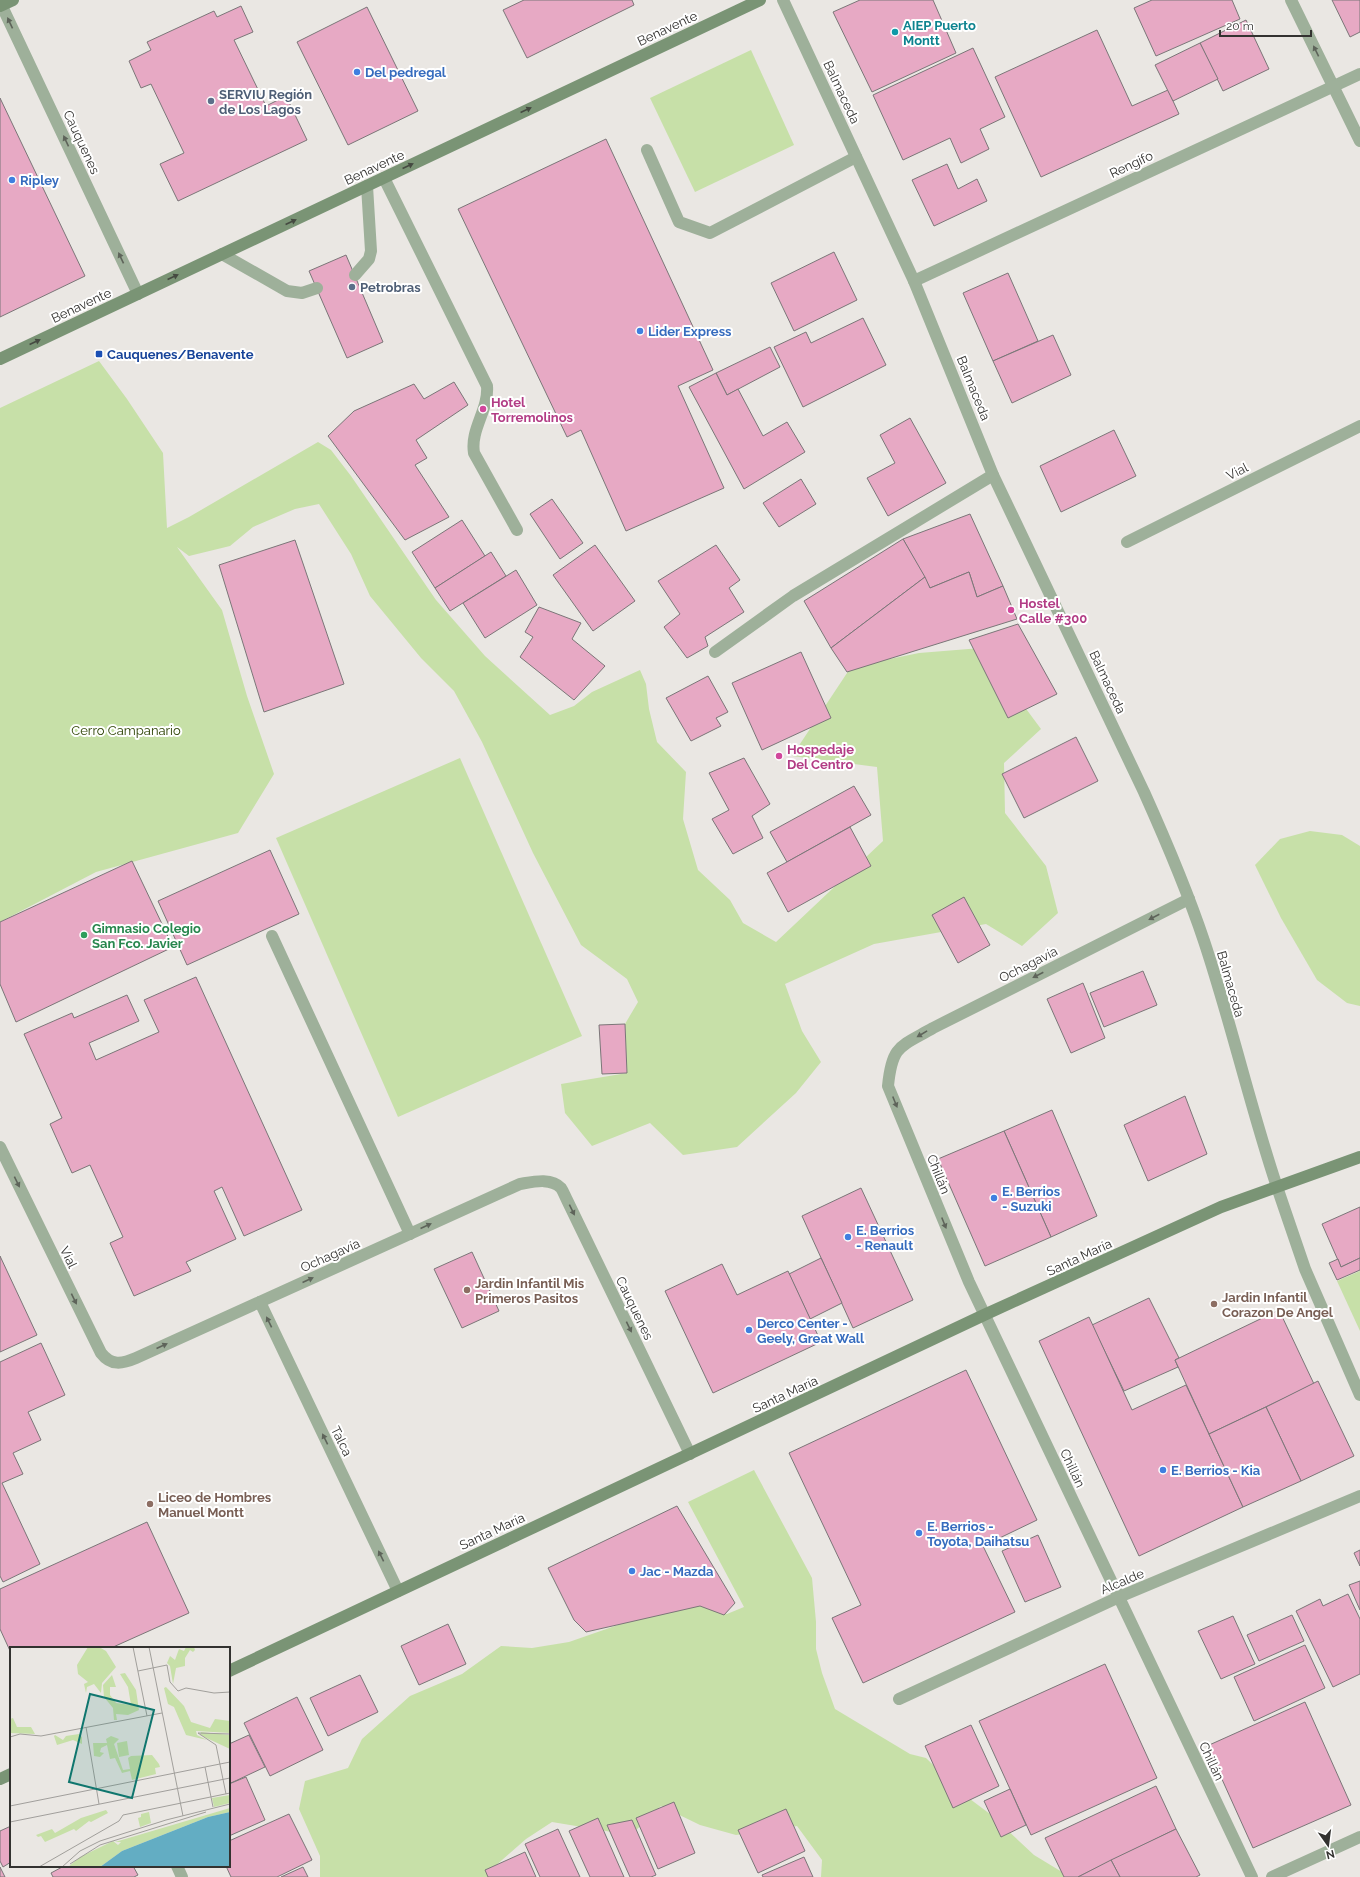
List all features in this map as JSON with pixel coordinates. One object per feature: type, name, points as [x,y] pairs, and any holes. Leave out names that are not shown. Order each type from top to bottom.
[{"type":"main road","name":"Benavente","points":[[0,359],[760,0]]},
{"type":"main road","name":"Santa María","points":[[230,1671],[984,1315],[1221,1207],[1360,1157]]},
{"type":"main road","points":[[0,1779],[10,1774]]},
{"type":"street","name":"Balmaceda","points":[[783,0],[914,280],[993,475],[1144,792],[1189,899],[1212,968],[1259,1131],[1305,1270],[1360,1395]]},
{"type":"street","points":[[1292,0],[1360,141]]},
{"type":"street","name":"Cauquenes","points":[[4,3],[138,294]]},
{"type":"street","name":"Rengifo","points":[[914,280],[1360,74]]},
{"type":"street","points":[[647,150],[679,222],[710,233],[856,157]]},
{"type":"street","points":[[384,178],[487,386],[488,396],[472,442],[474,453],[517,530]]},
{"type":"street","points":[[354,275],[369,260],[371,251],[367,186]]},
{"type":"street","points":[[222,254],[288,291],[302,293],[318,288]]},
{"type":"street","name":"Vial","points":[[1127,542],[1360,426]]},
{"type":"street","points":[[715,652],[793,596],[993,475]]},
{"type":"street","name":"Ochagavía","points":[[890,1065],[898,1048],[933,1028],[1189,899]]},
{"type":"street","points":[[272,936],[410,1234]]},
{"type":"street","name":"Chillán","points":[[890,1065],[888,1086],[968,1282],[1252,1877]]},
{"type":"street","name":"Vial","points":[[0,1147],[101,1353],[106,1359],[112,1362],[120,1364],[126,1362]]},
{"type":"street","name":"Ochagavía","points":[[126,1362],[520,1184],[536,1181],[548,1182]]},
{"type":"street","name":"Cauquenes","points":[[548,1182],[560,1187],[567,1200],[690,1454]]},
{"type":"street","name":"Talca","points":[[260,1302],[398,1591]]},
{"type":"street","name":"Alcalde","points":[[899,1699],[1119,1597],[1360,1496]]},
{"type":"street","points":[[1272,1877],[1360,1837]]},
{"type":"street","points":[[177,1867],[182,1877]]},
{"type":"green space","points":[[751,50],[794,145],[695,192],[650,98]]},
{"type":"green space","name":"Cerro Campanario","points":[[99,361],[127,399],[163,453],[167,528],[189,517],[318,442],[331,450],[351,476],[436,600],[485,656],[550,715],[574,706],[592,692],[640,670],[646,684],[649,709],[657,742],[686,772],[683,819],[698,870],[730,900],[743,923],[776,942],[883,841],[877,767],[792,756],[851,667],[919,653],[981,648],[1041,729],[1004,763],[1005,813],[1046,866],[1058,913],[1022,946],[986,924],[874,944],[785,984],[802,1031],[821,1062],[796,1093],[737,1147],[683,1155],[650,1123],[592,1146],[565,1113],[561,1084],[627,1073],[625,1024],[638,1002],[627,979],[581,945],[533,853],[482,742],[454,691],[421,658],[370,596],[351,554],[319,504],[295,509],[253,527],[230,546],[189,556],[177,547],[222,610],[247,696],[274,774],[238,833],[96,872],[0,922],[0,408]]},
{"type":"green space","points":[[460,758],[582,1036],[398,1117],[276,838]]},
{"type":"green space","points":[[1310,831],[1342,835],[1360,846],[1360,1006],[1347,1003],[1317,980],[1281,918],[1255,865],[1280,839]]},
{"type":"green space","points":[[1360,1271],[1360,1331],[1337,1281]]},
{"type":"green space","points":[[754,1470],[812,1578],[816,1622],[816,1649],[822,1673],[835,1709],[910,1754],[926,1758],[962,1793],[990,1814],[1034,1855],[1062,1872],[1067,1877],[821,1877],[822,1860],[797,1826],[736,1835],[700,1825],[661,1806],[632,1834],[552,1822],[526,1839],[493,1868],[496,1877],[320,1877],[320,1856],[299,1809],[305,1781],[348,1768],[362,1739],[410,1696],[462,1674],[501,1646],[532,1648],[569,1642],[638,1618],[685,1595],[727,1614],[744,1607],[688,1502]]},
{"type":"building","points":[[524,0],[632,0],[634,5],[527,58],[503,10]]},
{"type":"building","name":"AIEP Puerto Montt","points":[[860,0],[933,0],[956,53],[872,92],[833,12]]},
{"type":"building","points":[[1152,0],[1232,0],[1240,19],[1156,56],[1134,8]]},
{"type":"building","points":[[1332,0],[1360,0],[1360,32],[1350,37]]},
{"type":"building","name":"SERVIU Región de Los Lagos","points":[[241,6],[253,32],[234,40],[266,106],[286,96],[307,140],[178,201],[160,164],[184,153],[151,84],[141,88],[129,61],[151,50],[147,42],[214,11],[217,17]]},
{"type":"building","points":[[367,7],[418,111],[348,145],[297,42]]},
{"type":"building","points":[[1246,20],[1269,69],[1223,91],[1200,43]]},
{"type":"building","points":[[1097,30],[1132,106],[1168,90],[1179,114],[1041,177],[995,77]]},
{"type":"building","points":[[1200,43],[1218,79],[1173,101],[1155,65]]},
{"type":"building","points":[[973,48],[1005,117],[980,129],[989,149],[961,163],[950,138],[903,160],[873,95]]},
{"type":"building","points":[[0,98],[85,276],[0,317]]},
{"type":"building","points":[[606,139],[713,370],[678,386],[724,488],[626,531],[581,430],[567,437],[458,209]]},
{"type":"building","points":[[947,164],[958,189],[977,179],[987,201],[934,226],[912,180]]},
{"type":"building","points":[[834,252],[857,300],[794,331],[771,283]]},
{"type":"building","points":[[346,255],[383,342],[347,358],[309,271]]},
{"type":"building","points":[[1008,273],[1038,341],[993,361],[963,293]]},
{"type":"building","points":[[863,318],[886,365],[803,407],[774,347],[806,332],[811,343]]},
{"type":"building","points":[[1053,335],[1071,375],[1012,403],[993,361]]},
{"type":"building","points":[[770,347],[780,367],[727,395],[716,373]]},
{"type":"building","points":[[716,373],[727,395],[738,389],[763,436],[787,422],[805,452],[744,489],[689,387]]},
{"type":"building","points":[[454,382],[468,405],[416,440],[427,458],[415,465],[449,517],[405,540],[328,436],[354,411],[414,384],[424,399]]},
{"type":"building","points":[[910,418],[946,483],[888,516],[867,478],[895,463],[880,435]]},
{"type":"building","points":[[1114,430],[1136,476],[1061,512],[1040,466]]},
{"type":"building","points":[[801,479],[816,504],[779,527],[763,503]]},
{"type":"building","points":[[552,499],[583,543],[560,559],[530,514]]},
{"type":"building","points":[[970,514],[1003,586],[977,597],[969,572],[930,588],[903,539]]},
{"type":"building","points":[[462,520],[485,556],[435,588],[412,552]]},
{"type":"building","points":[[903,539],[925,577],[831,648],[804,601]]},
{"type":"building","points":[[295,540],[344,684],[264,712],[219,565]]},
{"type":"building","points":[[595,545],[635,601],[593,631],[553,575]]},
{"type":"building","points":[[716,545],[740,580],[729,588],[744,612],[705,637],[708,646],[687,658],[664,627],[680,614],[658,581]]},
{"type":"building","points":[[491,552],[506,576],[450,611],[435,588]]},
{"type":"building","points":[[516,570],[537,605],[485,638],[463,603]]},
{"type":"building","points":[[969,572],[977,597],[1003,586],[1017,619],[847,672],[831,648],[925,577],[930,588]]},
{"type":"building","points":[[539,607],[581,623],[572,639],[605,666],[574,700],[520,657],[533,637],[525,632]]},
{"type":"building","points":[[1018,624],[1057,694],[1008,718],[969,640]]},
{"type":"building","points":[[801,652],[831,718],[762,750],[732,683]]},
{"type":"building","points":[[708,676],[728,712],[716,718],[721,726],[691,741],[666,698]]},
{"type":"building","points":[[1076,737],[1098,781],[1024,818],[1002,774]]},
{"type":"building","points":[[744,758],[770,804],[752,816],[763,838],[733,854],[712,819],[729,810],[709,773]]},
{"type":"building","points":[[854,786],[871,815],[787,862],[770,832]]},
{"type":"building","points":[[850,827],[871,866],[788,912],[767,873]]},
{"type":"building","points":[[270,850],[299,914],[187,965],[158,901]]},
{"type":"building","name":"Gimnasio Colegio San Fco. Javier","points":[[132,861],[173,947],[16,1022],[0,984],[0,922]]},
{"type":"building","points":[[964,897],[990,945],[958,963],[932,915]]},
{"type":"building","points":[[1143,971],[1157,1005],[1104,1027],[1090,993]]},
{"type":"building","points":[[196,977],[302,1210],[244,1236],[222,1187],[214,1191],[236,1239],[186,1262],[191,1271],[134,1296],[110,1243],[123,1237],[90,1165],[72,1173],[50,1124],[62,1118],[24,1034],[72,1013],[74,1018],[127,995],[139,1021],[89,1043],[96,1060],[159,1032],[144,1000]]},
{"type":"building","points":[[1083,983],[1105,1038],[1071,1053],[1047,999]]},
{"type":"building","points":[[625,1024],[627,1073],[602,1074],[599,1025]]},
{"type":"building","points":[[1185,1096],[1207,1154],[1148,1181],[1124,1125]]},
{"type":"building","points":[[1052,1110],[1097,1216],[1051,1237],[1004,1131]]},
{"type":"building","name":"E. Berrios - Suzuki","points":[[1004,1131],[1051,1237],[985,1266],[938,1159]]},
{"type":"building","name":"E. Berrios - Renault","points":[[861,1188],[913,1300],[853,1328],[802,1216]]},
{"type":"building","points":[[1360,1207],[1360,1258],[1341,1267],[1322,1224]]},
{"type":"building","name":"Jardin Infantil Mis Primeros Pasitos","points":[[472,1252],[499,1311],[462,1328],[434,1269]]},
{"type":"building","points":[[0,1256],[37,1335],[0,1352]]},
{"type":"building","points":[[821,1258],[842,1303],[810,1319],[789,1274]]},
{"type":"building","points":[[1360,1258],[1360,1270],[1337,1280],[1329,1263],[1338,1259],[1341,1267]]},
{"type":"building","name":"Derco Center - Geely, Great Wall","points":[[722,1264],[737,1295],[788,1271],[821,1342],[713,1393],[665,1291]]},
{"type":"building","points":[[1149,1298],[1179,1358],[1175,1360],[1178,1367],[1124,1391],[1092,1325]]},
{"type":"building","points":[[1279,1310],[1314,1384],[1209,1434],[1175,1360]]},
{"type":"building","name":"E. Berrios - Kia","points":[[1089,1317],[1132,1410],[1186,1385],[1243,1507],[1139,1556],[1039,1341]]},
{"type":"building","points":[[41,1343],[65,1395],[28,1412],[41,1440],[13,1453],[23,1474],[2,1483],[40,1564],[3,1582],[0,1576],[0,1362]]},
{"type":"building","name":"E. Berrios - Toyota, Daihatsu","points":[[966,1370],[1037,1520],[983,1546],[1015,1612],[863,1683],[832,1618],[861,1605],[789,1453]]},
{"type":"building","points":[[1318,1381],[1354,1456],[1301,1481],[1266,1407]]},
{"type":"building","points":[[1266,1407],[1301,1481],[1243,1507],[1209,1434]]},
{"type":"building","name":"Jac - Mazda","points":[[677,1506],[735,1603],[724,1615],[700,1606],[586,1632],[574,1620],[548,1568]]},
{"type":"building","points":[[147,1522],[189,1613],[113,1647],[10,1647],[10,1651],[0,1629],[0,1589]]},
{"type":"building","points":[[1038,1535],[1061,1587],[1025,1602],[1002,1551]]},
{"type":"building","points":[[1360,1550],[1360,1566],[1354,1553]]},
{"type":"building","points":[[1360,1581],[1360,1610],[1349,1585]]},
{"type":"building","points":[[1348,1594],[1360,1619],[1360,1674],[1333,1687],[1296,1611],[1320,1599],[1323,1606]]},
{"type":"building","points":[[1292,1615],[1304,1641],[1259,1661],[1247,1635]]},
{"type":"building","points":[[1233,1616],[1255,1664],[1221,1679],[1198,1631]]},
{"type":"building","points":[[448,1624],[466,1664],[419,1685],[401,1646]]},
{"type":"building","points":[[1305,1645],[1325,1688],[1254,1721],[1234,1677]]},
{"type":"building","points":[[1105,1664],[1157,1778],[1031,1835],[979,1721]]},
{"type":"building","points":[[360,1675],[378,1712],[328,1736],[310,1698]]},
{"type":"building","points":[[297,1697],[323,1750],[270,1776],[244,1723]]},
{"type":"building","points":[[1305,1702],[1351,1805],[1253,1848],[1207,1746]]},
{"type":"building","points":[[971,1725],[999,1786],[953,1808],[925,1746]]},
{"type":"building","points":[[249,1735],[265,1767],[231,1783],[230,1744]]},
{"type":"building","points":[[246,1777],[265,1820],[230,1836],[230,1784]]},
{"type":"building","points":[[1156,1786],[1176,1829],[1078,1877],[1064,1877],[1045,1838]]},
{"type":"building","points":[[1010,1789],[1026,1825],[1001,1837],[984,1801]]},
{"type":"building","points":[[674,1802],[695,1853],[658,1869],[636,1818]]},
{"type":"building","points":[[786,1809],[805,1851],[758,1873],[738,1830]]},
{"type":"building","points":[[289,1814],[312,1860],[277,1877],[231,1877],[226,1867],[230,1867],[230,1841]]},
{"type":"building","points":[[598,1818],[624,1877],[590,1877],[569,1831]]},
{"type":"building","points":[[632,1820],[656,1875],[651,1877],[630,1877],[607,1825]]},
{"type":"building","points":[[10,1826],[10,1863],[3,1867],[0,1861],[0,1831]]},
{"type":"building","points":[[558,1829],[580,1877],[540,1877],[525,1844]]},
{"type":"building","points":[[1176,1829],[1200,1875],[1196,1877],[1120,1877],[1111,1860]]},
{"type":"building","points":[[525,1852],[536,1877],[488,1877],[485,1870]]},
{"type":"building","points":[[804,1857],[813,1877],[763,1877],[762,1875]]},
{"type":"building","points":[[1111,1860],[1120,1877],[1078,1877]]},
{"type":"building","points":[[0,1867],[5,1877],[0,1877]]},
{"type":"building","points":[[62,1867],[134,1867],[138,1875],[134,1877],[53,1877],[51,1873]]},
{"type":"building","points":[[303,1867],[308,1877],[281,1877]]},
{"type":"place","name":"AIEP Puerto Montt","points":[[895,32]]},
{"type":"place","name":"Del pedregal","points":[[357,72]]},
{"type":"place","name":"SERVIU Región de Los Lagos","points":[[211,101]]},
{"type":"place","name":"Ripley","points":[[12,180]]},
{"type":"place","name":"Petrobras","points":[[352,287]]},
{"type":"place","name":"Lider Express","points":[[640,331]]},
{"type":"place","name":"Cauquenes/Benavente","points":[[99,354]]},
{"type":"place","name":"Hotel Torremolinos","points":[[483,409]]},
{"type":"place","name":"Hostel Calle #300","points":[[1011,610]]},
{"type":"place","name":"Hospedaje Del Centro","points":[[779,756]]},
{"type":"place","name":"Gimnasio Colegio San Fco. Javier","points":[[84,935]]},
{"type":"place","name":"E. Berrios - Suzuki","points":[[994,1198]]},
{"type":"place","name":"E. Berrios - Renault","points":[[848,1237]]},
{"type":"place","name":"Jardin Infantil Mis Primeros Pasitos","points":[[467,1290]]},
{"type":"place","name":"Jardin Infantil Corazon De Angel","points":[[1214,1304]]},
{"type":"place","name":"Derco Center - Geely, Great Wall","points":[[749,1330]]},
{"type":"place","name":"E. Berrios - Kia","points":[[1163,1470]]},
{"type":"place","name":"Liceo de Hombres Manuel Montt","points":[[150,1504]]},
{"type":"place","name":"E. Berrios - Toyota, Daihatsu","points":[[919,1533]]},
{"type":"place","name":"Jac - Mazda","points":[[632,1571]]}]
